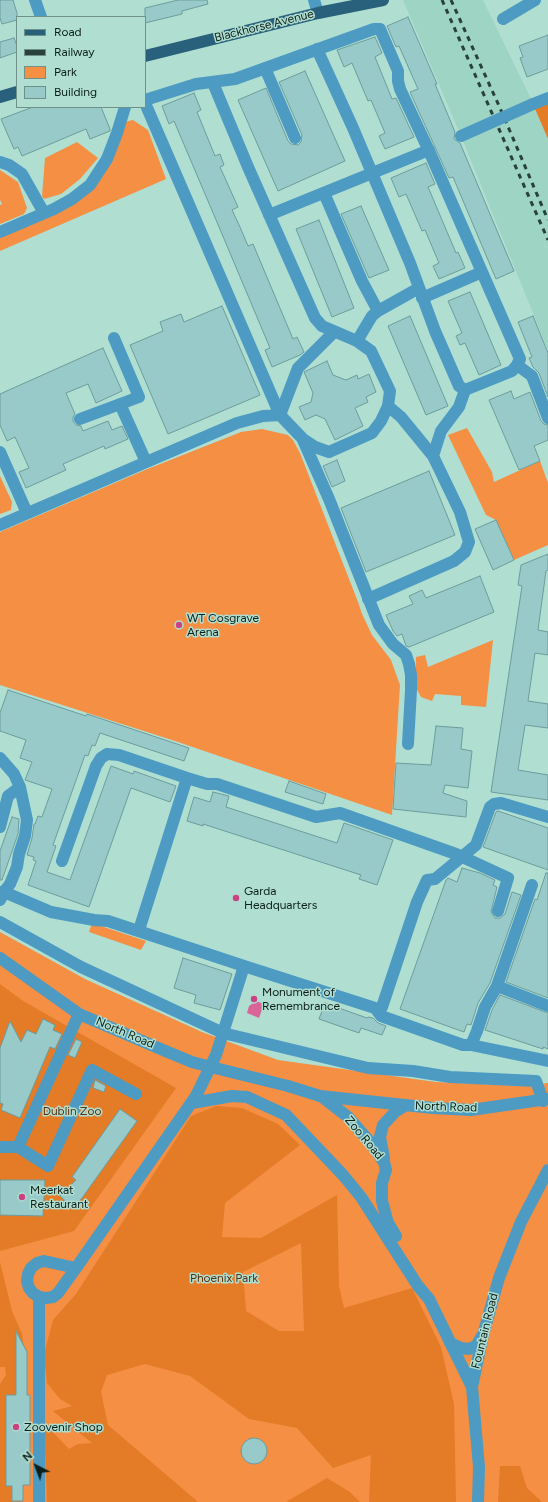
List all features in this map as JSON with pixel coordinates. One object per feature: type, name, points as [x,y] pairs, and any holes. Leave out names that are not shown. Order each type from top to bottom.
[{"type":"main road","name":"Blackhorse Avenue","points":[[146,56],[318,13],[383,0]]},
{"type":"main road","points":[[0,97],[16,92]]},
{"type":"street","points":[[35,0],[41,16]]},
{"type":"street","points":[[314,0],[318,13]]},
{"type":"street","points":[[504,19],[535,0]]},
{"type":"street","points":[[146,101],[196,84],[235,79],[374,29],[380,29],[398,71],[400,89],[429,150],[520,359],[512,371],[465,390],[459,407],[441,431],[433,456]]},
{"type":"street","points":[[317,49],[410,263],[459,386],[465,390]]},
{"type":"street","points":[[265,68],[295,138]]},
{"type":"street","points":[[146,103],[280,415],[303,438],[315,447],[329,452],[372,433],[381,421],[388,406],[390,391],[371,351],[357,341],[322,326],[315,318],[269,216],[213,83]]},
{"type":"street","points":[[461,136],[548,98]]},
{"type":"street","points":[[0,232],[44,213],[77,196],[90,185],[107,159],[125,108]]},
{"type":"street","points":[[269,216],[429,150]]},
{"type":"street","points":[[0,162],[9,165],[22,174],[44,213]]},
{"type":"street","points":[[324,193],[362,281],[378,311]]},
{"type":"street","points":[[357,341],[372,316],[378,311],[421,293],[482,272]]},
{"type":"street","points":[[280,415],[298,368],[334,332]]},
{"type":"street","points":[[80,419],[139,397],[114,338]]},
{"type":"street","points":[[517,365],[532,376],[548,418]]},
{"type":"street","points":[[120,404],[146,462]]},
{"type":"street","points":[[368,599],[454,561],[465,552],[469,542],[466,529],[433,456],[401,417],[388,406]]},
{"type":"street","points":[[0,525],[237,423],[263,416],[280,415]]},
{"type":"street","points":[[303,438],[329,499],[378,625],[393,644],[406,655],[411,675],[408,744]]},
{"type":"street","points":[[0,452],[27,513]]},
{"type":"street","points":[[62,861],[96,766],[101,758],[107,754],[120,755],[187,778],[207,784],[217,784],[316,817],[340,813],[456,854],[508,878],[498,910]]},
{"type":"street","points":[[0,758],[14,774],[20,787],[27,820],[26,836],[19,854],[17,867],[10,884],[1,895],[51,912],[94,920],[108,920],[375,1008],[382,1016],[463,1045],[471,1045],[548,1061]]},
{"type":"street","points":[[138,930],[187,778]]},
{"type":"street","points":[[0,827],[8,796],[20,787]]},
{"type":"street","points":[[378,1012],[382,1007],[427,880],[435,879],[476,845],[490,807],[494,804],[502,803],[548,817]]},
{"type":"street","points":[[471,1045],[485,1007],[497,986],[532,885]]},
{"type":"street","points":[[0,922],[81,967],[223,1033],[368,1068],[413,1071],[450,1077],[536,1081],[546,1101]]},
{"type":"street","name":"North Road","points":[[0,958],[79,1014],[192,1062],[263,1079],[320,1096],[433,1108],[471,1110],[546,1101]]},
{"type":"street","points":[[76,1268],[44,1261],[37,1263],[31,1268],[28,1274],[27,1281],[29,1288],[39,1297],[46,1298],[58,1293],[76,1268],[192,1103],[211,1067],[244,966]]},
{"type":"street","points":[[497,986],[548,1006]]},
{"type":"street","points":[[18,1147],[79,1014]]},
{"type":"street","points":[[0,1146],[18,1147],[48,1166],[92,1070],[136,1094]]},
{"type":"street","points":[[192,1103],[232,1096],[247,1097],[286,1115],[343,1175],[361,1197],[418,1286],[429,1299],[472,1386]]},
{"type":"street","name":"Zoo Road","points":[[320,1096],[348,1117],[370,1142],[384,1162],[386,1170],[382,1183],[382,1201],[388,1223],[424,1282],[429,1299]]},
{"type":"street","points":[[384,1162],[380,1137],[383,1125],[396,1111],[406,1105]]},
{"type":"street","name":"Fountain Road","points":[[478,1502],[479,1467],[472,1386],[483,1335],[499,1278],[521,1222],[548,1170]]},
{"type":"street","points":[[39,1297],[39,1502]]},
{"type":"street","points":[[450,1343],[460,1348],[469,1349],[476,1346],[483,1335]]},
{"type":"shaded area","points":[[403,0],[483,0],[531,99],[548,139],[548,350],[461,136]]},
{"type":"shaded area","points":[[256,1001],[264,1004],[259,1018],[247,1013],[249,1006]]},
{"type":"green space","points":[[548,98],[548,139],[533,104]]},
{"type":"green space","points":[[133,120],[148,130],[166,179],[0,251],[0,236],[75,201],[124,122]]},
{"type":"green space","points":[[77,142],[98,158],[80,179],[61,194],[44,199],[42,196],[45,158]]},
{"type":"green space","points":[[0,170],[18,182],[27,208],[24,214],[0,224],[0,205],[2,204],[0,200]]},
{"type":"green space","points":[[467,428],[492,472],[494,482],[540,461],[548,483],[548,545],[514,560],[496,520],[486,515],[448,435]]},
{"type":"green space","name":"WT Cosgrave Arena","points":[[262,429],[288,435],[293,440],[300,453],[362,614],[372,635],[391,660],[400,685],[392,815],[175,741],[0,685],[0,532],[145,470],[241,432]]},
{"type":"green space","points":[[0,476],[12,502],[11,510],[0,514]]},
{"type":"green space","points":[[493,640],[486,707],[461,705],[461,696],[435,694],[432,701],[421,697],[415,686],[416,657],[425,655],[428,667]]},
{"type":"green space","points":[[92,923],[146,941],[141,950],[89,932]]},
{"type":"green space","name":"Phoenix Park","points":[[0,932],[85,979],[202,1032],[278,1060],[436,1082],[523,1086],[548,1083],[548,1502],[0,1502]]},
{"type":"green space","name":"Dublin Zoo","points":[[0,984],[23,1001],[176,1088],[74,1231],[0,1251]]},
{"type":"green space","points":[[216,1106],[242,1108],[278,1124],[300,1145],[225,1203],[222,1237],[261,1238],[337,1195],[339,1286],[344,1308],[412,1288],[441,1347],[454,1404],[456,1502],[369,1502],[371,1455],[333,1468],[297,1428],[249,1419],[190,1376],[145,1364],[107,1375],[101,1392],[108,1425],[198,1502],[47,1502],[44,1423],[69,1449],[78,1444],[92,1443],[53,1411],[72,1406],[60,1399],[47,1383],[44,1354],[53,1320],[76,1294],[191,1116]],"holes":[[[301,1243],[304,1331],[279,1331],[246,1311],[243,1272]]]},
{"type":"green space","points":[[0,1262],[12,1311],[22,1334],[27,1395],[30,1395],[30,1485],[23,1485],[23,1502],[0,1502],[0,1384],[6,1375],[5,1367],[0,1367]]},
{"type":"green space","points":[[500,1466],[520,1466],[527,1488],[542,1502],[498,1502]]},
{"type":"green space","points":[[327,1478],[350,1492],[360,1502],[286,1502]]},
{"type":"building","points":[[0,0],[13,0],[17,13],[16,20],[2,24],[0,18]]},
{"type":"building","points":[[178,0],[207,0],[208,4],[182,11],[182,14],[146,23],[145,8]]},
{"type":"building","points":[[408,17],[437,84],[435,84],[455,132],[454,139],[460,143],[514,271],[496,279],[453,177],[449,178],[410,92],[418,89],[399,46],[396,47],[387,26]]},
{"type":"building","points":[[548,35],[548,69],[527,77],[520,58],[523,57],[519,46]]},
{"type":"building","points":[[375,37],[382,53],[375,57],[392,99],[396,98],[414,137],[385,149],[379,136],[385,133],[371,100],[368,101],[352,63],[344,67],[337,50]]},
{"type":"building","points":[[14,38],[16,43],[16,52],[0,58],[0,42]]},
{"type":"building","points":[[305,71],[345,161],[278,191],[238,100],[266,88],[288,141],[291,144],[298,145],[301,142],[302,135],[279,82]]},
{"type":"building","points":[[194,93],[201,110],[197,112],[215,156],[220,154],[224,165],[220,167],[238,207],[232,210],[248,246],[253,244],[293,339],[297,337],[304,352],[272,367],[265,350],[270,348],[222,234],[174,121],[169,124],[162,106]]},
{"type":"building","points":[[30,108],[101,108],[110,131],[90,139],[86,129],[22,156],[18,147],[14,149],[1,119]]},
{"type":"building","points":[[426,163],[435,184],[428,187],[456,253],[458,252],[465,268],[439,279],[433,266],[439,263],[425,230],[422,231],[406,194],[399,197],[391,178]]},
{"type":"building","points":[[361,206],[389,270],[369,278],[341,214]]},
{"type":"building","points":[[319,220],[354,308],[332,317],[296,229]]},
{"type":"building","points":[[470,292],[501,365],[479,375],[465,343],[460,345],[456,336],[462,333],[448,301]]},
{"type":"building","points":[[222,306],[260,395],[168,434],[130,345],[163,331],[160,322],[181,314],[184,322]]},
{"type":"building","points":[[410,316],[448,406],[426,415],[388,326]]},
{"type":"building","points":[[533,316],[548,353],[548,397],[539,373],[533,367],[529,358],[532,357],[518,322]]},
{"type":"building","points":[[103,348],[122,391],[96,403],[88,384],[66,393],[75,414],[73,421],[76,425],[81,426],[83,431],[108,421],[112,430],[122,426],[128,439],[105,449],[104,446],[63,464],[66,470],[26,488],[19,472],[29,468],[15,437],[7,441],[0,425],[0,394]]},
{"type":"building","points":[[327,361],[333,375],[346,380],[357,375],[358,379],[369,374],[376,392],[366,397],[368,402],[355,408],[363,426],[335,440],[325,419],[316,415],[305,420],[299,407],[311,402],[313,393],[304,372]]},
{"type":"building","points":[[511,391],[514,399],[530,392],[541,421],[548,425],[548,440],[534,446],[540,461],[519,470],[489,400]]},
{"type":"building","points":[[337,460],[345,481],[332,487],[323,466]]},
{"type":"building","points":[[429,471],[455,535],[366,572],[341,508]]},
{"type":"building","points":[[496,520],[514,560],[493,570],[475,529]]},
{"type":"building","points":[[548,554],[548,570],[546,571],[538,630],[548,632],[548,655],[535,653],[528,701],[548,704],[548,728],[525,725],[518,770],[548,775],[548,800],[491,792],[522,586],[518,585],[521,565]]},
{"type":"building","points":[[480,576],[494,612],[409,647],[406,646],[402,634],[397,636],[393,631],[386,615],[413,604],[409,596],[422,590],[426,598]]},
{"type":"building","points":[[8,690],[86,716],[87,714],[189,748],[184,761],[100,733],[95,746],[92,745],[88,756],[85,755],[53,845],[56,846],[47,872],[70,880],[111,766],[133,774],[134,771],[176,786],[170,802],[131,788],[89,907],[28,885],[36,861],[33,860],[34,857],[27,855],[34,824],[38,816],[42,817],[52,789],[25,780],[32,762],[20,758],[26,740],[0,731],[0,713]]},
{"type":"building","points":[[436,726],[463,728],[461,749],[472,751],[468,788],[445,785],[443,793],[467,801],[466,817],[393,809],[396,763],[431,765]]},
{"type":"building","points":[[289,781],[326,794],[323,804],[285,792]]},
{"type":"building","points":[[213,792],[229,796],[226,807],[337,843],[344,823],[393,840],[377,885],[359,879],[361,875],[203,824],[203,826],[187,821],[194,797],[210,802]]},
{"type":"building","points":[[498,811],[548,828],[548,870],[483,847],[496,812]]},
{"type":"building","points":[[12,817],[19,819],[18,834],[2,880],[0,880],[0,851]]},
{"type":"building","points":[[462,868],[480,873],[495,880],[493,885],[497,887],[491,912],[495,918],[500,918],[505,914],[512,892],[521,895],[490,983],[478,1003],[471,1025],[467,1024],[464,1032],[400,1009],[446,880],[448,878],[457,882]]},
{"type":"building","points":[[546,873],[548,873],[548,998],[506,982],[535,899],[537,900]]},
{"type":"building","points":[[183,958],[232,974],[220,1010],[194,1003],[196,995],[174,988]]},
{"type":"building","points":[[500,995],[548,1013],[548,1049],[543,1047],[543,1049],[485,1030],[492,1010]]},
{"type":"building","points":[[325,1003],[367,1018],[373,1018],[378,1023],[386,1026],[382,1035],[361,1028],[359,1033],[319,1019]]},
{"type":"building","points":[[43,1019],[55,1025],[53,1030],[62,1034],[55,1049],[50,1047],[20,1118],[1,1110],[3,1104],[0,1103],[0,1048],[10,1021],[21,1042],[27,1030],[36,1034]]},
{"type":"building","points":[[76,1039],[82,1042],[75,1058],[68,1055]]},
{"type":"building","points":[[95,1080],[106,1086],[104,1092],[93,1088]]},
{"type":"building","points":[[120,1109],[137,1121],[82,1198],[73,1208],[60,1196],[76,1180],[72,1177]]},
{"type":"building","name":"Meerkat Restaurant","points":[[0,1180],[45,1180],[43,1216],[0,1215]]},
{"type":"building","points":[[16,1331],[27,1352],[27,1395],[30,1395],[30,1485],[23,1485],[23,1501],[12,1501],[12,1486],[6,1486],[6,1395],[16,1395]]},
{"type":"building","points":[[254,1438],[263,1442],[267,1451],[263,1460],[254,1464],[245,1460],[241,1451],[245,1442]]},
{"type":"railway","points":[[442,0],[548,240]]},
{"type":"railway","points":[[451,0],[500,108],[548,220]]},
{"type":"place","name":"WT Cosgrave Arena","points":[[179,625]]},
{"type":"place","name":"Garda Headquarters","points":[[236,898]]},
{"type":"place","name":"Monument of Remembrance","points":[[254,999]]},
{"type":"place","name":"Meerkat Restaurant","points":[[22,1197]]},
{"type":"place","name":"Zoovenir Shop","points":[[16,1427]]}]
